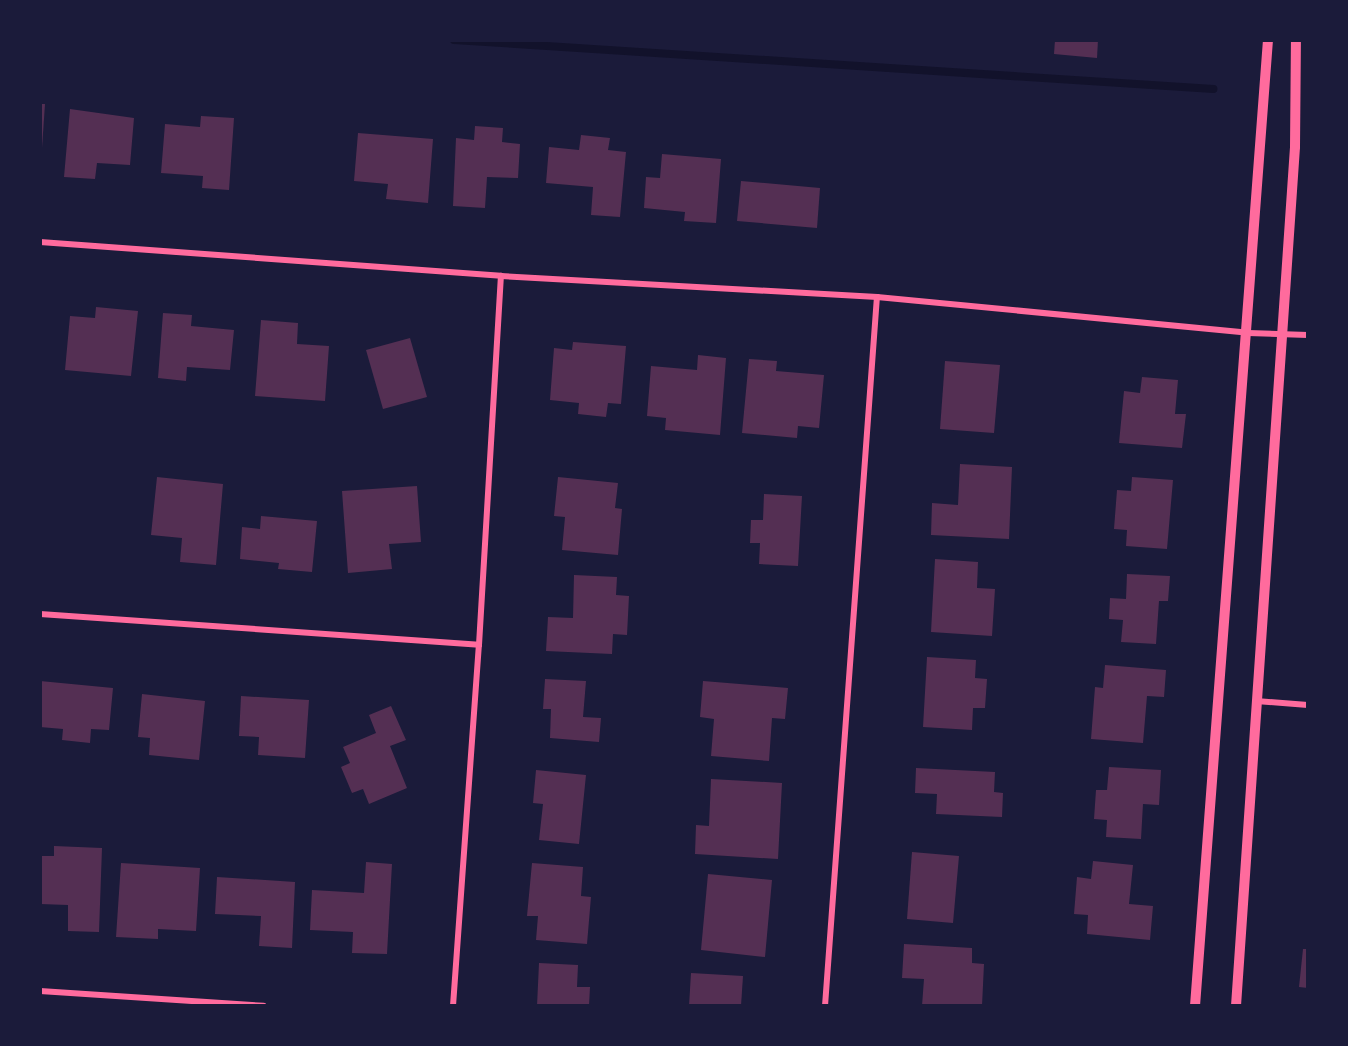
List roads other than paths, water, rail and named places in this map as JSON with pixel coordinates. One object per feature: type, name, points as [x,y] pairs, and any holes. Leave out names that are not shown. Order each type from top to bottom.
[{"type":"street","points":[[1195,1005],[1248,333],[1268,40]]},
{"type":"street","points":[[1236,1005],[1295,147],[1296,40]]},
{"type":"street","points":[[40,242],[501,276],[877,297],[1248,333],[1308,335]]},
{"type":"street","points":[[453,1005],[479,645],[501,276]]},
{"type":"street","points":[[825,1005],[877,297]]},
{"type":"street","points":[[40,614],[479,645]]},
{"type":"street","points":[[1256,701],[1308,705]]},
{"type":"street","points":[[40,991],[263,1005]]},
{"type":"waterway","points":[[454,40],[1213,89]]}]
